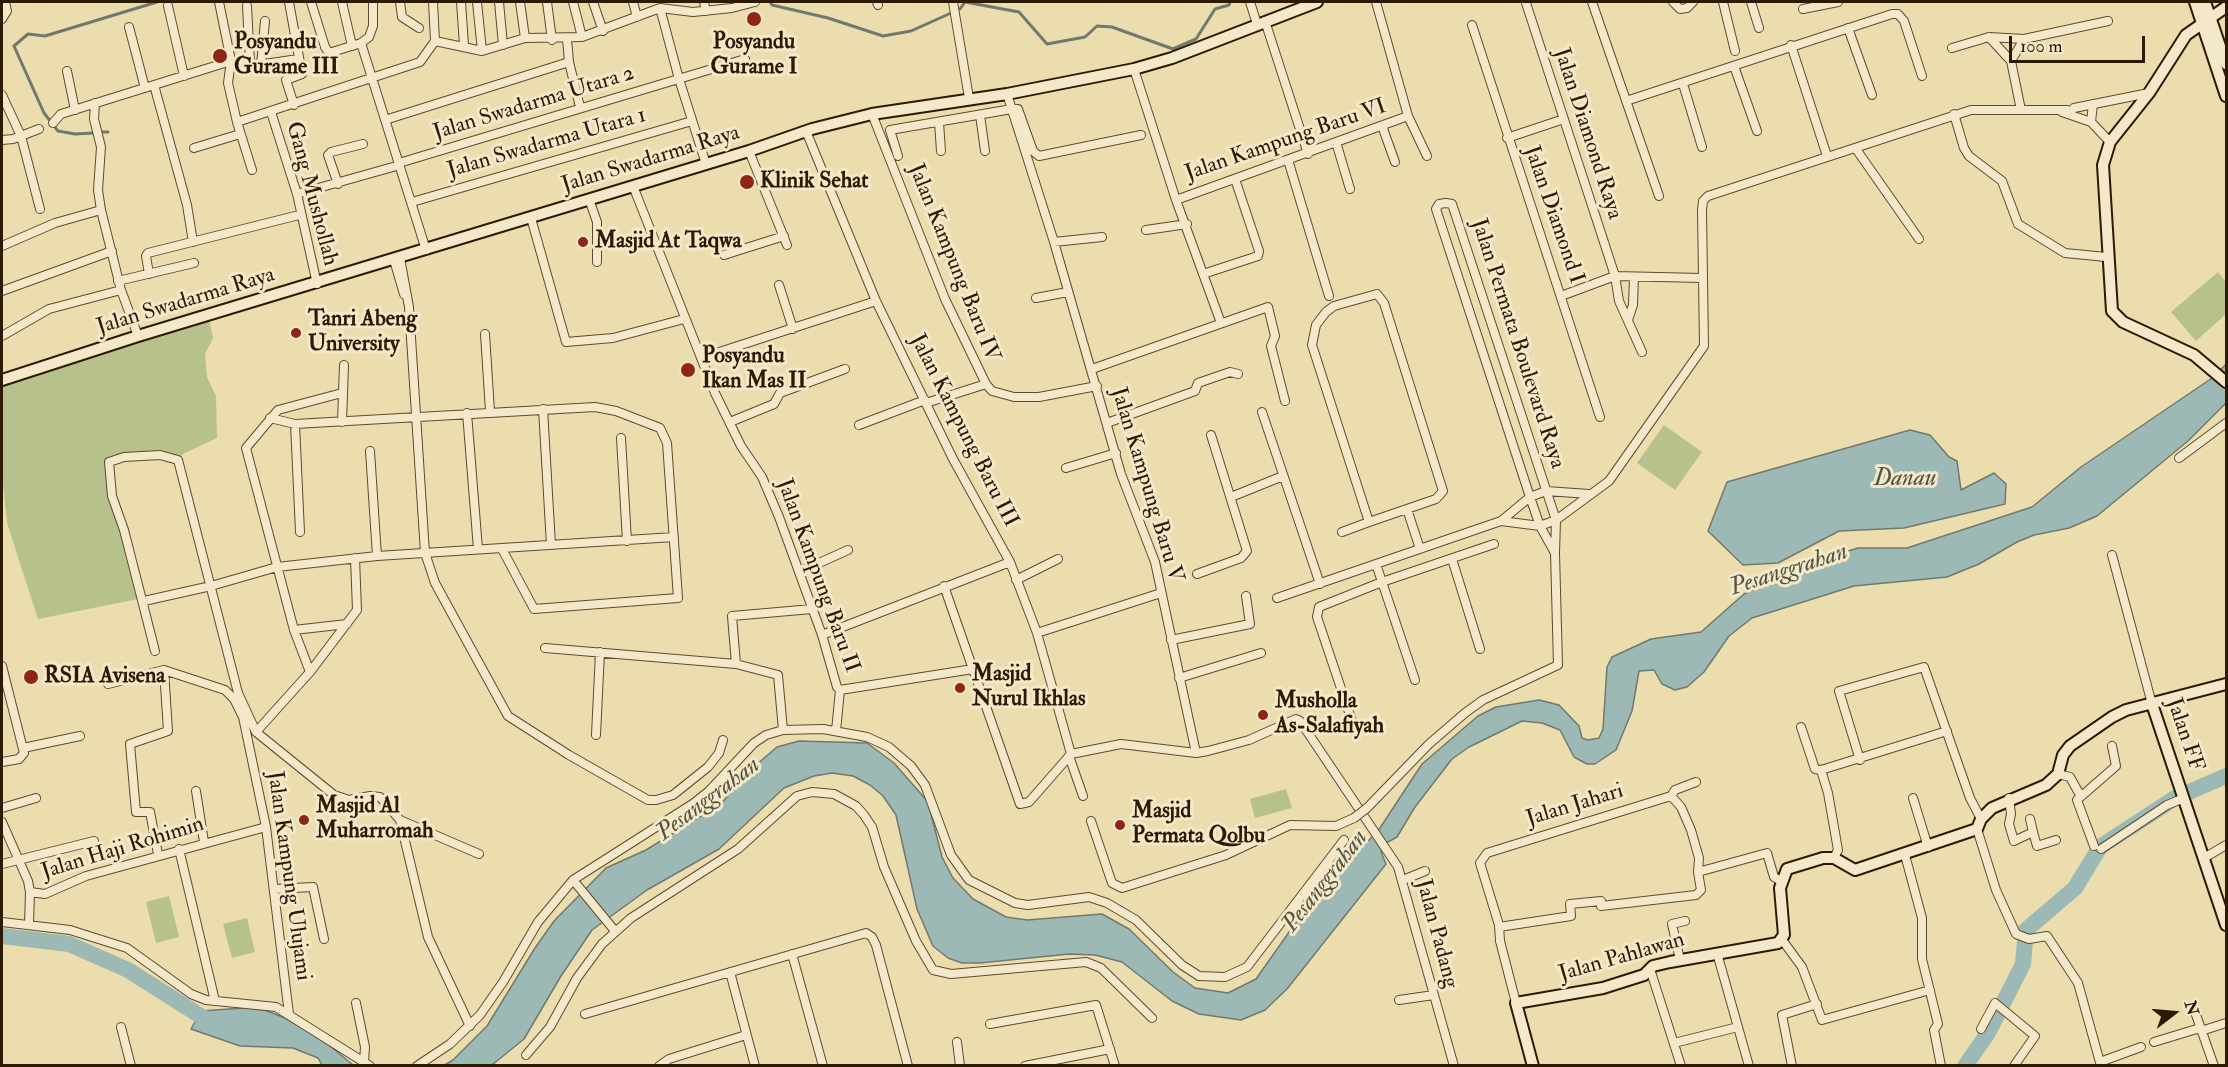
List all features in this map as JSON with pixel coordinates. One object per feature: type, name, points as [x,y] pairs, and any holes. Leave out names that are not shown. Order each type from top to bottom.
[{"type":"street","points":[[2,19],[7,11],[5,2]]},
{"type":"street","points":[[219,2],[231,61],[228,83],[240,134],[252,170]]},
{"type":"street","points":[[289,2],[302,74],[286,80],[294,105]]},
{"type":"street","points":[[311,2],[327,52],[361,43],[369,37],[373,26],[373,2]]},
{"type":"street","points":[[342,2],[352,46]]},
{"type":"street","points":[[400,2],[402,17],[419,28]]},
{"type":"street","points":[[237,122],[420,62],[435,41],[433,2]]},
{"type":"street","points":[[461,2],[464,45]]},
{"type":"street","points":[[477,2],[483,51]]},
{"type":"street","points":[[499,2],[503,45]]},
{"type":"street","points":[[520,2],[525,38]]},
{"type":"street","points":[[547,2],[552,40]]},
{"type":"street","points":[[573,2],[582,37]]},
{"type":"street","points":[[593,2],[603,32]]},
{"type":"street","points":[[633,2],[637,17]]},
{"type":"street","points":[[704,2],[706,11]]},
{"type":"street","points":[[435,41],[464,45],[483,51],[525,38],[567,39],[603,32],[672,5],[693,12],[755,2]]},
{"type":"street","points":[[953,2],[969,98]]},
{"type":"street","points":[[1250,2],[1261,23],[1308,153]]},
{"type":"street","name":"Jalan Swadarma Raya","points":[[2,380],[138,336],[317,284],[749,151],[806,131],[872,114],[1007,94],[1134,69],[1172,58],[1317,2]]},
{"type":"street","points":[[1376,2],[1408,116],[1427,156]]},
{"type":"street","points":[[1592,2],[1659,196]]},
{"type":"street","points":[[1673,2],[1680,9],[1687,8],[1693,2]]},
{"type":"street","points":[[1723,2],[1735,51]]},
{"type":"street","points":[[1751,2],[1759,28]]},
{"type":"street","points":[[1803,9],[1838,2]]},
{"type":"street","points":[[2195,2],[2226,64]]},
{"type":"street","points":[[2205,2],[2205,20],[2226,96]]},
{"type":"street","name":"Jalan Diamond Raya","points":[[1526,3],[1615,276],[1619,301],[1642,351]]},
{"type":"street","points":[[168,6],[184,76]]},
{"type":"street","points":[[247,6],[249,62],[261,65],[298,59]]},
{"type":"street","points":[[660,8],[679,80],[706,164]]},
{"type":"street","points":[[2226,8],[2205,20],[2186,35],[2149,93],[2110,142],[2103,165],[2109,303],[2116,317],[2194,355],[2226,382]]},
{"type":"street","points":[[1626,101],[1683,84],[1791,45],[1898,14],[1904,21],[1922,76]]},
{"type":"street","points":[[261,65],[264,21]]},
{"type":"street","points":[[1952,48],[1989,36],[2024,39],[2108,21]]},
{"type":"street","name":"Jalan Diamond I","points":[[1472,25],[1507,138],[1600,417]]},
{"type":"street","points":[[129,27],[187,205],[194,242]]},
{"type":"street","points":[[1848,28],[1872,95]]},
{"type":"street","points":[[1989,36],[2011,61],[2021,110]]},
{"type":"street","points":[[567,39],[569,62],[580,107]]},
{"type":"street","points":[[2011,61],[2024,39]]},
{"type":"street","points":[[361,43],[426,250]]},
{"type":"street","points":[[1791,45],[1827,156]]},
{"type":"street","name":"Jalan Swadarma Utara 2","points":[[297,194],[338,184],[580,107],[745,59]]},
{"type":"street","points":[[53,123],[61,114],[231,61]]},
{"type":"street","points":[[385,120],[569,62]]},
{"type":"street","points":[[1734,66],[1758,131]]},
{"type":"street","name":"Jalan Kampung Baru VI","points":[[1134,69],[1176,200],[1221,323]]},
{"type":"street","points":[[67,71],[75,110]]},
{"type":"street","points":[[1683,84],[1702,147]]},
{"type":"street","points":[[1501,522],[1540,526],[1556,520],[1614,476],[1702,350],[1702,210],[1705,198],[1827,156],[1856,149],[1954,114],[1978,108],[2067,110],[2149,93]]},
{"type":"street","name":"Jalan Kampung Baru V","points":[[1007,94],[1054,242],[1116,453],[1155,562],[1196,753]]},
{"type":"street","points":[[2,95],[21,136],[40,209]]},
{"type":"street","points":[[95,103],[94,119],[101,147],[98,190],[100,210],[120,286],[138,336]]},
{"type":"street","points":[[2091,122],[2093,104]]},
{"type":"street","points":[[898,156],[890,130],[1012,109],[1018,109],[1033,151],[1039,156],[1141,135]]},
{"type":"street","points":[[2067,110],[2091,122],[2110,142]]},
{"type":"street","name":"Gang Mushollah","points":[[271,112],[297,194],[299,214],[317,284]]},
{"type":"street","name":"Jalan Kampung Baru IV","points":[[872,114],[945,299],[986,384],[992,391],[1014,397],[1039,397],[1097,386]]},
{"type":"street","points":[[1954,114],[1964,148],[1969,156],[2002,181],[2018,224],[2065,253],[2106,257]]},
{"type":"street","points":[[980,115],[985,152]]},
{"type":"street","name":"Jalan Kampung Baru VI","points":[[1176,200],[1408,116]]},
{"type":"street","points":[[1507,138],[1564,119]]},
{"type":"street","name":"Jalan Swadarma Utara 1","points":[[412,202],[692,122]]},
{"type":"street","points":[[939,122],[941,151]]},
{"type":"street","points":[[1382,126],[1395,162]]},
{"type":"street","points":[[2,140],[39,129]]},
{"type":"street","name":"Jalan Kampung Baru III","points":[[806,131],[876,301],[953,459],[1010,562],[1037,633],[1083,796]]},
{"type":"street","points":[[194,148],[240,134]]},
{"type":"street","points":[[1336,142],[1350,189]]},
{"type":"street","points":[[338,184],[328,155],[331,152],[363,144]]},
{"type":"street","points":[[1856,149],[1918,239]]},
{"type":"street","points":[[749,151],[787,245]]},
{"type":"street","points":[[1288,160],[1329,296]]},
{"type":"street","points":[[1203,274],[1258,256],[1259,251],[1235,179]]},
{"type":"street","name":"Jalan Kampung Baru II","points":[[633,186],[701,358],[730,422],[762,477],[822,636],[837,687],[840,690],[973,669]]},
{"type":"street","points":[[589,199],[597,222],[597,262]]},
{"type":"street","name":"Jalan Permata Boulevard Raya","points":[[1091,821],[1112,883],[1122,888],[1226,855],[1290,825],[1336,826],[1354,818],[1366,808],[1429,744],[1465,713],[1483,700],[1558,665],[1556,520],[1452,204],[1439,204],[1436,209],[1530,497],[1540,526],[1555,552]]},
{"type":"street","points":[[2,246],[55,223],[100,210]]},
{"type":"street","points":[[149,274],[147,253],[299,214]]},
{"type":"street","points":[[531,218],[566,342],[613,338],[684,319]]},
{"type":"street","points":[[1146,230],[1186,224]]},
{"type":"street","points":[[724,255],[784,236]]},
{"type":"street","points":[[1054,242],[1102,237]]},
{"type":"street","points":[[2,291],[112,251]]},
{"type":"street","points":[[397,259],[409,306],[424,553],[435,583],[508,716],[559,749],[648,800],[673,795],[708,767],[719,753],[723,740]]},
{"type":"street","points":[[2,336],[49,309],[149,274],[194,263]]},
{"type":"street","points":[[1561,296],[1615,276],[1702,278]]},
{"type":"street","points":[[1628,320],[1634,304],[1634,277]]},
{"type":"street","points":[[779,285],[793,328]]},
{"type":"street","points":[[1036,298],[1068,292]]},
{"type":"street","points":[[1342,532],[1407,509],[1441,495],[1443,485],[1382,297],[1371,295],[1326,312],[1316,325],[1312,345],[1369,522]]},
{"type":"street","points":[[701,358],[876,301]]},
{"type":"street","name":"Jalan Kampung Baru V","points":[[1092,369],[1269,308],[1275,336],[1270,346],[1285,401]]},
{"type":"street","points":[[486,334],[490,411]]},
{"type":"street","points":[[342,422],[344,365]]},
{"type":"street","points":[[730,422],[774,404],[780,393],[845,369]]},
{"type":"street","points":[[1107,423],[1195,391],[1198,383],[1229,372],[1238,374]]},
{"type":"street","points":[[860,425],[926,401],[986,384]]},
{"type":"street","points":[[310,672],[294,630],[246,454],[247,445],[270,417],[284,407],[342,393]]},
{"type":"street","points":[[270,417],[295,424],[490,411],[595,407],[616,411],[660,428],[667,443],[678,598],[534,609],[502,549]]},
{"type":"street","points":[[543,409],[551,545]]},
{"type":"street","points":[[1262,412],[1320,584]]},
{"type":"street","points":[[467,413],[478,549]]},
{"type":"street","points":[[2179,458],[2226,423]]},
{"type":"street","points":[[295,424],[300,532]]},
{"type":"street","points":[[1197,574],[1241,558],[1247,551],[1211,435]]},
{"type":"street","points":[[621,438],[627,541]]},
{"type":"street","points":[[370,451],[377,556]]},
{"type":"street","points":[[1066,468],[1116,453]]},
{"type":"street","points":[[156,651],[144,602],[112,496],[109,462],[123,457],[160,455],[178,460],[238,693],[259,735],[334,795],[349,800],[370,796],[380,797],[400,820],[479,854]]},
{"type":"street","points":[[1231,497],[1283,476]]},
{"type":"street","points":[[1277,598],[1501,522],[1530,497],[1546,491],[1589,494]]},
{"type":"street","points":[[1407,509],[1420,549]]},
{"type":"street","points":[[144,602],[277,567],[377,556],[674,537]]},
{"type":"street","points":[[1356,733],[1317,612],[1323,605],[1382,582],[1494,544]]},
{"type":"street","points":[[799,572],[848,550]]},
{"type":"street","name":"Jalan FF","points":[[2112,555],[2152,704],[2226,925]]},
{"type":"street","points":[[259,735],[357,610],[355,558]]},
{"type":"street","points":[[1452,559],[1480,649]]},
{"type":"street","points":[[1017,580],[1058,560]]},
{"type":"street","points":[[822,636],[944,586],[1010,562]]},
{"type":"street","points":[[1376,564],[1415,680]]},
{"type":"street","points":[[944,586],[1020,804],[1029,802],[1070,755],[1121,744],[1196,753]]},
{"type":"street","points":[[1037,633],[1161,593]]},
{"type":"street","points":[[1171,640],[1250,624],[1246,596]]},
{"type":"street","points":[[736,664],[732,616],[812,609]]},
{"type":"street","points":[[294,630],[347,624]]},
{"type":"street","points":[[546,648],[736,664],[778,675],[783,730]]},
{"type":"street","points":[[596,735],[600,652]]},
{"type":"street","points":[[1179,678],[1261,653]]},
{"type":"street","points":[[2,666],[23,748],[21,758],[2,762]]},
{"type":"street","points":[[1860,760],[1839,691],[1920,666],[1925,670],[1979,824],[1996,890],[2016,934],[2030,939],[2047,936],[2078,983],[2101,1064],[2141,1047]]},
{"type":"street","points":[[108,684],[164,670],[168,731],[130,744],[136,812],[150,812],[158,854]]},
{"type":"street","name":"Jalan Kampung Ulujami","points":[[164,670],[225,690],[234,699],[243,717],[266,827],[289,1014]]},
{"type":"street","points":[[1930,990],[1822,1020],[1802,967],[1783,940],[1781,881],[1787,869],[1795,865],[1834,858],[1855,870],[1928,847],[1979,824],[1992,808],[2009,798],[2046,785],[2058,774],[2063,755],[2084,735],[2126,710],[2226,684]]},
{"type":"street","points":[[836,731],[840,690]]},
{"type":"street","name":"Jalan Padang","points":[[1196,753],[1240,742],[1296,719],[1300,721],[1394,859],[1403,880],[1454,1065]]},
{"type":"street","points":[[1801,727],[1815,769],[1821,770],[1860,760],[1947,731]]},
{"type":"street","points":[[417,1065],[450,1044],[470,1026],[503,982],[538,922],[575,882],[694,803],[709,791],[754,743],[766,735],[783,730],[804,728],[836,731],[867,737],[882,744],[911,766],[931,798],[951,855],[969,880],[1015,903],[1028,905],[1089,897],[1107,903],[1136,920],[1182,965],[1199,976],[1225,977],[1247,967],[1344,840]]},
{"type":"street","points":[[23,748],[80,736]]},
{"type":"street","points":[[2112,746],[2116,766],[2077,800],[2097,848],[2183,794]]},
{"type":"street","points":[[1821,770],[1828,793],[1838,850],[1834,858]]},
{"type":"street","points":[[2058,774],[2070,777],[2080,795]]},
{"type":"street","points":[[1499,927],[1571,916],[1570,904],[1601,901],[1601,906],[1696,895],[1701,890],[1698,872],[1699,858],[1681,807],[1671,796],[1675,790],[1696,782]]},
{"type":"street","points":[[196,791],[204,842]]},
{"type":"street","points":[[526,1055],[550,1027],[594,953],[614,929],[717,865],[797,796],[822,791],[834,794],[856,806],[872,827],[899,903],[916,941],[933,970],[962,973],[1086,962],[1101,968],[1152,1018]]},
{"type":"street","name":"Jalan Jahari","points":[[1516,1004],[1500,941],[1499,927],[1480,863],[1482,856],[1537,836],[1671,796]]},
{"type":"street","points":[[2,808],[36,798]]},
{"type":"street","points":[[1913,798],[1928,847]]},
{"type":"street","points":[[2009,798],[2012,814],[2009,824],[2014,841],[2033,832]]},
{"type":"street","points":[[2030,819],[2037,846],[2056,840]]},
{"type":"street","points":[[400,820],[428,937],[470,1026]]},
{"type":"street","name":"Jalan Haji Rohimin","points":[[2,822],[20,858],[30,892],[45,894],[86,876],[158,854],[266,827]]},
{"type":"street","points":[[2,864],[94,841]]},
{"type":"street","points":[[2204,858],[2226,845]]},
{"type":"street","points":[[179,849],[215,1001]]},
{"type":"street","points":[[1698,872],[1767,853],[1774,877],[1781,881]]},
{"type":"street","points":[[1905,855],[1922,918],[1922,959],[1938,1024],[1934,1030],[1941,1065]]},
{"type":"street","points":[[1403,880],[1425,871]]},
{"type":"street","points":[[575,882],[614,929]]},
{"type":"street","points":[[274,889],[313,887],[324,939]]},
{"type":"street","points":[[29,924],[30,892]]},
{"type":"street","points":[[1680,960],[1672,924],[1685,921]]},
{"type":"street","points":[[2,922],[70,930],[127,948],[191,994],[215,1001],[276,1007],[367,1064]]},
{"type":"street","points":[[585,1014],[862,934],[873,937],[908,1065]]},
{"type":"street","name":"Jalan Pahlawan","points":[[1516,1004],[1603,988],[1680,960],[1764,946],[1783,940]]},
{"type":"street","points":[[1717,953],[1749,1065]]},
{"type":"street","points":[[792,954],[822,1065]]},
{"type":"street","points":[[1650,969],[1681,1065]]},
{"type":"street","points":[[730,972],[755,1065]]},
{"type":"street","points":[[1399,1000],[1434,994]]},
{"type":"street","points":[[356,1003],[367,1064]]},
{"type":"street","points":[[1981,1029],[1995,1003],[2004,1008],[2035,1036],[2014,1065]]},
{"type":"street","points":[[1516,1004],[1533,1065]]},
{"type":"street","points":[[1792,1065],[1782,1015],[1817,1004]]},
{"type":"street","points":[[990,1024],[1096,1005],[1115,1065]]},
{"type":"street","points":[[2194,1009],[2214,1065]]},
{"type":"street","points":[[2154,1042],[2226,1023]]},
{"type":"street","points":[[120,1027],[131,1065]]},
{"type":"street","points":[[1674,1042],[1738,1027]]},
{"type":"street","points":[[659,1065],[669,1059],[746,1035]]},
{"type":"street","points":[[957,1042],[960,1065]]},
{"type":"street","points":[[1025,1065],[1110,1050]]},
{"type":"green space","points":[[2218,272],[2226,282],[2226,314],[2196,341],[2171,312]]},
{"type":"green space","points":[[208,315],[213,338],[205,354],[207,377],[216,396],[217,438],[183,454],[178,460],[160,455],[108,462],[110,481],[143,598],[38,619],[7,523],[2,473],[2,380]]},
{"type":"green space","points":[[1664,425],[1702,452],[1675,490],[1637,463]]},
{"type":"green space","points":[[1286,789],[1292,808],[1255,818],[1250,799]]},
{"type":"green space","points":[[169,896],[179,937],[156,943],[146,902]]},
{"type":"green space","points":[[247,918],[255,952],[232,958],[223,924]]},
{"type":"water","points":[[2226,364],[2226,403],[2188,441],[2097,516],[2069,528],[2034,535],[1979,564],[1947,577],[1854,586],[1752,618],[1729,636],[1704,672],[1687,687],[1675,690],[1662,684],[1654,670],[1639,671],[1632,711],[1616,750],[1595,764],[1587,764],[1574,757],[1560,730],[1542,723],[1522,721],[1469,747],[1452,759],[1415,807],[1397,837],[1386,843],[1381,852],[1386,864],[1287,989],[1265,1010],[1241,1020],[1199,1014],[1172,1001],[1122,962],[1095,955],[1069,954],[980,963],[962,963],[948,958],[933,946],[917,909],[896,815],[883,796],[870,785],[853,776],[832,773],[814,776],[784,788],[719,849],[647,890],[592,930],[561,976],[524,1039],[492,1065],[443,1066],[453,1060],[487,1026],[554,921],[606,868],[646,850],[722,803],[742,777],[777,747],[799,741],[867,743],[894,763],[928,802],[942,857],[953,878],[973,899],[1006,917],[1027,920],[1102,914],[1129,929],[1173,972],[1195,988],[1228,993],[1256,979],[1325,881],[1355,848],[1369,840],[1378,831],[1422,764],[1478,716],[1496,707],[1539,700],[1559,705],[1579,726],[1582,738],[1588,740],[1599,738],[1603,729],[1607,667],[1612,657],[1651,639],[1701,632],[1744,594],[1819,560],[1858,548],[1907,548],[2032,507],[2081,467],[2215,376]]},
{"type":"water","name":"Danau","points":[[1910,430],[1930,435],[1949,457],[1957,461],[1961,490],[1994,473],[2006,484],[2005,504],[1904,528],[1839,531],[1778,563],[1743,565],[1708,531],[1727,482]]},
{"type":"water","points":[[257,1007],[285,1018],[318,1036],[353,1065],[322,1065],[318,1058],[293,1048],[240,1046],[191,1029],[201,1011]]},
{"type":"waterway","points":[[93,133],[75,134],[58,131],[44,113],[14,46],[28,34],[45,36],[157,2]]},
{"type":"waterway","points":[[770,2],[772,5],[828,18],[883,36],[911,31],[960,9],[965,2],[1019,12],[1047,44],[1085,37],[1097,26],[1112,27],[1173,49],[1196,39],[1215,9],[1229,5],[1230,2]]},
{"type":"waterway","points":[[101,132],[108,132]]},
{"type":"waterway","points":[[1965,1066],[1988,1033],[2023,964],[2026,930],[2075,888],[2100,847],[2175,798],[2226,776]]},
{"type":"waterway","name":"Pesanggrahan","points":[[2,936],[69,944],[128,970],[218,1027]]},
{"type":"place","name":"Posyandu Gurame I","points":[[754,19]]},
{"type":"place","name":"Posyandu Gurame III","points":[[220,56]]},
{"type":"place","name":"Klinik Sehat","points":[[747,182]]},
{"type":"place","name":"Masjid At Taqwa","points":[[583,242]]},
{"type":"place","name":"Tanri Abeng University","points":[[296,333]]},
{"type":"place","name":"Posyandu Ikan Mas II","points":[[688,370]]},
{"type":"place","name":"RSIA Avisena","points":[[31,677]]},
{"type":"place","name":"Masjid Nurul Ikhlas","points":[[960,688]]},
{"type":"place","name":"Musholla As-Salafiyah","points":[[1263,715]]},
{"type":"place","name":"Masjid Al Muharromah","points":[[304,820]]},
{"type":"place","name":"Masjid Permata Qolbu","points":[[1120,825]]}]
